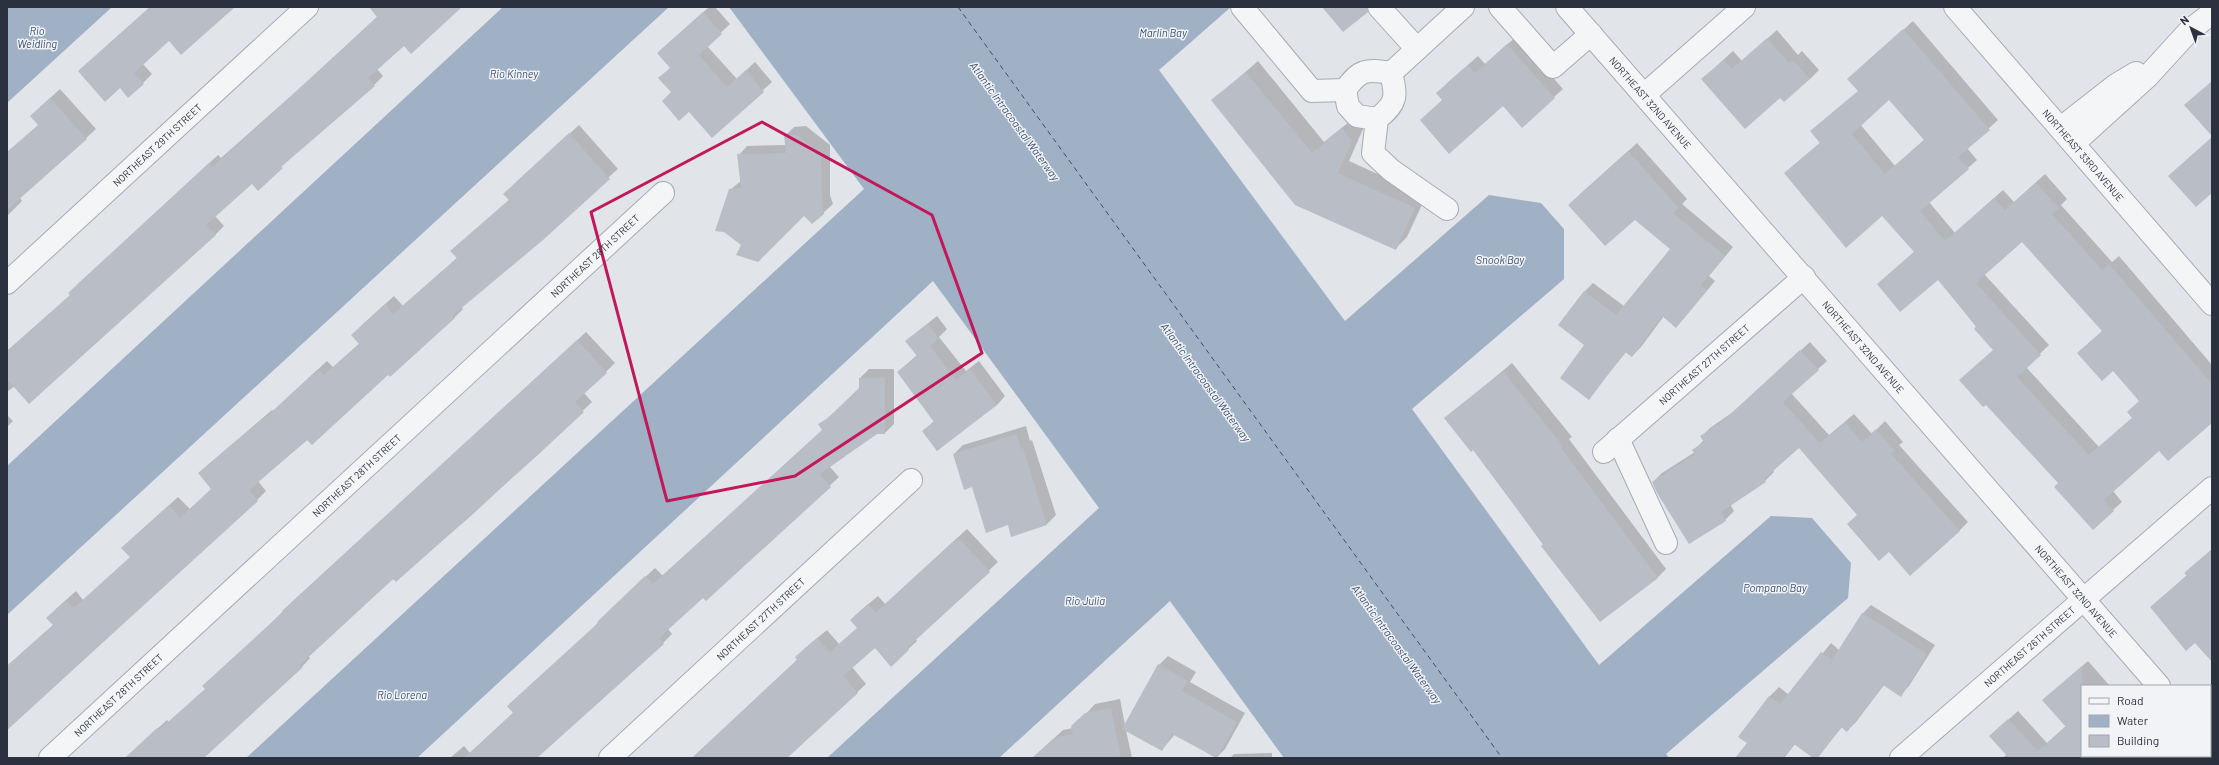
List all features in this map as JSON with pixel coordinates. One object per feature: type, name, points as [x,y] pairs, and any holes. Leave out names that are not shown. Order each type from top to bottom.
[{"type":"street","name":"NORTHEAST 29TH STREET","points":[[7,283],[307,7]]},
{"type":"street","points":[[1242,7],[1312,91],[1346,90]]},
{"type":"street","points":[[1379,7],[1417,49]]},
{"type":"street","points":[[1391,73],[1463,7]]},
{"type":"street","points":[[1500,7],[1553,67],[1592,34]]},
{"type":"street","name":"NORTHEAST 32ND AVENUE","points":[[1568,7],[2158,685]]},
{"type":"street","points":[[1644,95],[1744,7]]},
{"type":"street","name":"NORTHEAST 33RD AVENUE","points":[[1955,7],[2212,304]]},
{"type":"street","points":[[2068,136],[2148,76],[2190,30],[2212,13]]},
{"type":"street","points":[[1377,119],[1357,116],[1348,106],[1346,90],[1355,76],[1370,69],[1391,73]]},
{"type":"street","points":[[1391,73],[1396,94],[1391,108],[1377,119],[1373,153],[1391,170],[1447,209]]},
{"type":"street","name":"NORTHEAST 28TH STREET","points":[[50,758],[663,193]]},
{"type":"street","name":"NORTHEAST 27TH STREET","points":[[1666,543],[1611,446],[1804,277]]},
{"type":"street","name":"NORTHEAST 27TH STREET","points":[[610,758],[911,480]]},
{"type":"street","name":"NORTHEAST 26TH STREET","points":[[1901,758],[2212,488]]},
{"type":"highlighted area","points":[[762,122],[932,215],[982,353],[795,476],[667,501],[591,212]]},
{"type":"water","name":"Rio Weidling","points":[[7,7],[112,7],[7,103]]},
{"type":"water","name":"Rio Kinney","points":[[503,7],[669,7],[7,615],[7,466]]},
{"type":"water","points":[[729,7],[1231,7],[1159,70],[1345,321],[1489,195],[1541,203],[1564,229],[1564,279],[1412,409],[1599,665],[1771,516],[1812,518],[1851,563],[1848,598],[1666,754],[1669,758],[1284,758],[1170,601],[999,758],[827,758],[1099,508],[933,281],[417,758],[246,758],[864,189]]},
{"type":"building","points":[[150,7],[235,7],[181,55],[169,41],[134,73],[144,84],[128,98],[120,88],[105,102],[78,71]]},
{"type":"building","points":[[369,7],[462,7],[411,54],[404,46],[368,78],[375,86],[281,167],[283,168],[258,191],[252,184],[206,225],[216,235],[29,404],[7,379],[7,351],[70,295],[68,293],[209,163],[212,167],[377,17]]},
{"type":"building","points":[[1322,7],[1367,7],[1368,12],[1343,32]]},
{"type":"building","points":[[703,12],[722,34],[699,55],[727,87],[746,70],[764,92],[712,138],[689,112],[679,121],[662,101],[671,92],[658,78],[670,68],[657,53]]},
{"type":"building","points":[[1903,29],[1990,130],[1958,157],[1969,169],[1920,211],[1945,241],[1994,198],[2005,210],[2036,183],[2059,208],[2052,214],[2102,270],[2109,264],[2212,384],[2212,423],[2168,461],[2159,451],[2104,500],[2114,511],[2093,530],[2054,487],[2058,483],[1986,405],[1983,407],[1959,380],[1993,350],[1974,329],[1976,326],[1938,280],[1900,312],[1877,284],[1914,252],[1882,216],[1846,248],[1784,173],[1820,143],[1810,131],[1858,91],[1847,79]],"holes":[[[1889,100],[1924,140],[1885,174],[1852,134]],[[2022,242],[2102,331],[2077,353],[2102,381],[2113,371],[2139,401],[2127,412],[2132,418],[2089,455],[2017,377],[2041,355],[1977,284],[1979,282],[1978,281]]]},
{"type":"building","points":[[1767,38],[1789,63],[1793,60],[1810,79],[1784,102],[1780,98],[1745,129],[1701,79],[1724,60],[1732,69]]},
{"type":"building","points":[[1507,44],[1555,98],[1522,128],[1503,106],[1449,154],[1420,120],[1442,100],[1436,93],[1468,65],[1475,73]]},
{"type":"building","points":[[1246,72],[1312,153],[1342,128],[1352,141],[1338,173],[1415,208],[1396,250],[1295,205],[1211,100]]},
{"type":"building","points":[[2212,81],[2212,136],[2184,105]]},
{"type":"building","points":[[50,98],[87,139],[7,210],[7,152],[38,125],[30,116]]},
{"type":"building","points":[[569,133],[610,179],[543,240],[452,316],[455,318],[390,377],[388,375],[312,445],[307,440],[249,490],[258,501],[7,730],[7,666],[53,625],[46,618],[66,600],[74,608],[130,557],[121,548],[169,505],[180,518],[211,489],[198,473],[263,418],[264,419],[318,369],[324,375],[359,344],[351,335],[385,304],[393,314],[457,258],[450,251],[509,200],[503,194]]},
{"type":"building","points":[[784,135],[797,135],[821,154],[822,205],[824,214],[812,224],[804,216],[758,262],[736,255],[741,245],[724,232],[715,231],[729,189],[741,188],[737,154],[786,153]]},
{"type":"building","points":[[2212,137],[2212,193],[2196,207],[2168,176]]},
{"type":"building","points":[[1628,151],[1679,208],[1673,213],[1725,256],[1701,285],[1707,290],[1676,328],[1662,316],[1632,357],[1625,352],[1589,400],[1560,378],[1584,345],[1558,325],[1584,291],[1616,315],[1670,249],[1635,220],[1605,246],[1568,205]]},
{"type":"building","points":[[927,324],[939,338],[930,346],[956,380],[970,369],[997,405],[937,451],[922,431],[934,422],[897,372],[917,356],[905,341]]},
{"type":"building","points":[[577,340],[607,373],[575,402],[584,412],[540,453],[396,582],[393,579],[300,665],[302,668],[204,758],[125,758],[157,728],[159,730],[205,689],[202,686]]},
{"type":"building","points":[[1800,350],[1819,370],[1783,402],[1820,443],[1845,422],[1862,442],[1876,429],[1895,451],[1891,454],[1960,531],[1910,576],[1889,552],[1879,561],[1847,524],[1857,515],[1799,448],[1764,479],[1766,482],[1721,512],[1726,521],[1689,544],[1657,493],[1652,482],[1695,454],[1692,450],[1704,442],[1700,436],[1723,421]]},
{"type":"building","points":[[1503,371],[1563,446],[1561,448],[1658,578],[1600,622],[1541,546],[1543,544],[1473,450],[1471,452],[1444,418]]},
{"type":"building","points":[[859,378],[885,378],[885,434],[877,434],[820,474],[831,487],[706,601],[703,598],[659,638],[664,644],[537,758],[464,758],[513,713],[507,706],[598,623],[597,622],[645,576],[653,584],[822,430],[818,424],[828,418],[859,388]]},
{"type":"building","points":[[1017,434],[1021,449],[1023,448],[1047,525],[1011,537],[1008,525],[986,533],[972,487],[964,490],[953,454]]},
{"type":"building","points":[[958,537],[990,572],[907,648],[909,650],[891,667],[875,648],[843,676],[858,693],[787,758],[692,758],[797,660],[795,657],[817,638],[830,652],[857,628],[850,620],[868,604],[876,613]]},
{"type":"building","points":[[2212,549],[2212,662],[2195,643],[2186,651],[2150,607],[2187,576],[2184,573]]},
{"type":"building","points":[[1862,613],[1927,654],[1901,697],[1883,685],[1847,732],[1841,727],[1818,758],[1813,758],[1794,744],[1784,758],[1735,758],[1747,743],[1738,737],[1769,696],[1780,704],[1821,652],[1832,660]]},
{"type":"building","points":[[1158,664],[1188,681],[1182,691],[1237,722],[1217,758],[1172,734],[1162,751],[1122,729]]},
{"type":"building","points":[[2082,666],[2082,758],[2009,758],[1989,736],[2008,719],[2038,751],[2066,727],[2042,700]]},
{"type":"building","points":[[1111,708],[1121,758],[1032,758],[1053,739],[1073,734],[1071,726],[1085,713]]},
{"type":"ferry route","points":[[958,7],[1502,758]]},
{"type":"water label","name":"Marlin Bay","points":[[1163,32]]},
{"type":"water label","name":"Atlantic Intracoastal Waterway","points":[[1015,121]]},
{"type":"water label","name":"Snook Bay","points":[[1500,259]]},
{"type":"water label","name":"Atlantic Intracoastal Waterway","points":[[1206,382]]},
{"type":"water label","name":"Pompano Bay","points":[[1775,587]]},
{"type":"water label","name":"Rio Julia","points":[[1085,600]]},
{"type":"water label","name":"Atlantic Intracoastal Waterway","points":[[1397,644]]},
{"type":"water label","name":"Rio Lorena","points":[[402,694]]}]
